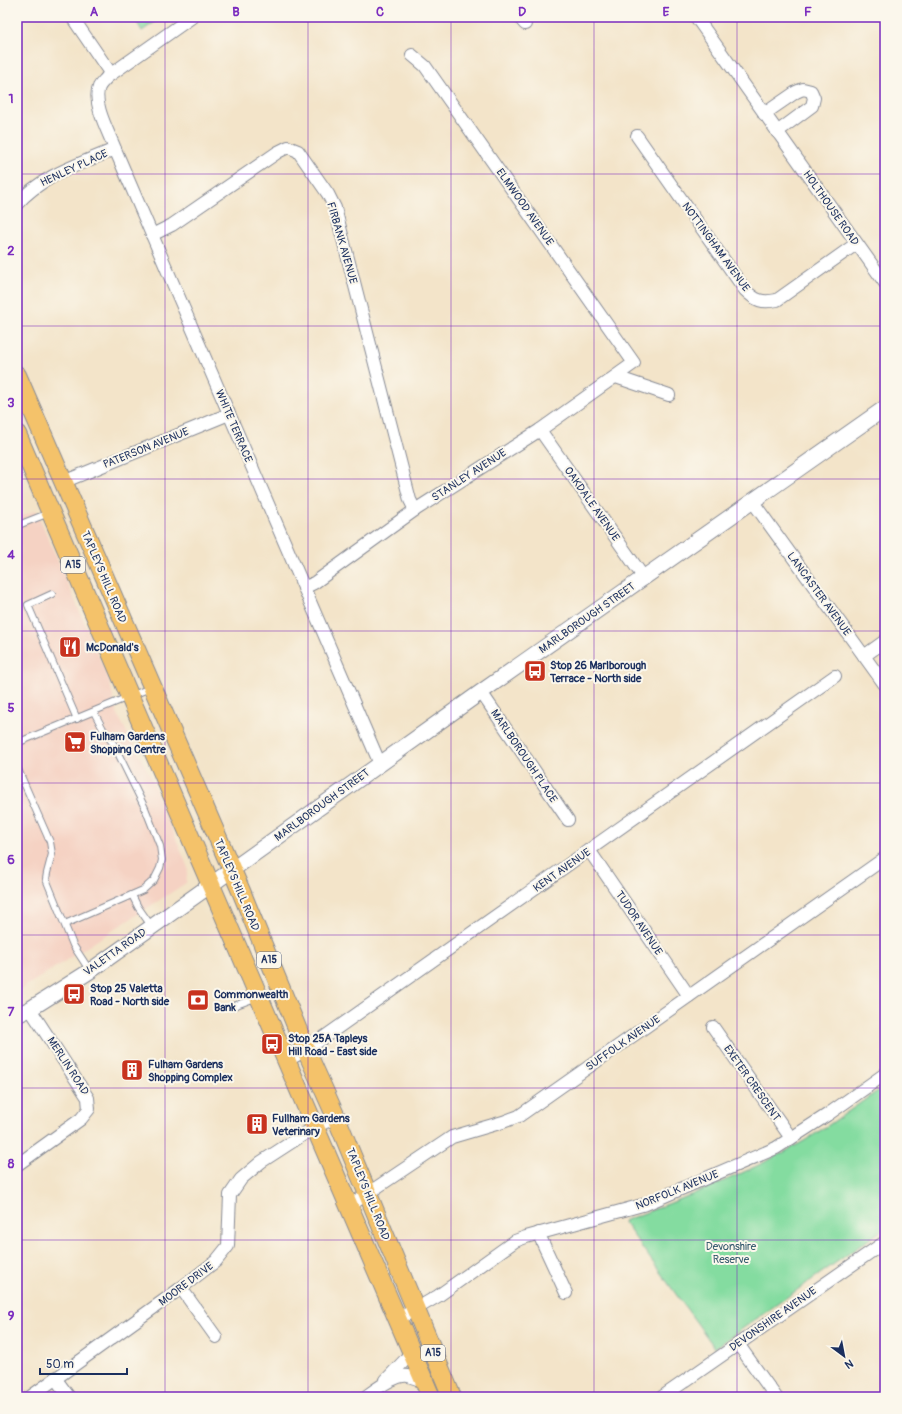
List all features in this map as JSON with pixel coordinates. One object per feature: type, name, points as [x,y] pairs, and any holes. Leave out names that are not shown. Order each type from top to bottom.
[{"type":"main road","name":"TAPLEYS HILL ROAD","points":[[17,375],[232,870],[452,1397]]},
{"type":"main road","name":"TAPLEYS HILL ROAD","points":[[17,434],[427,1389]]},
{"type":"street","points":[[72,17],[111,74],[192,17]]},
{"type":"street","name":"HOLTHOUSE ROAD","points":[[696,17],[885,283]]},
{"type":"street","name":"ELMWOOD AVENUE","points":[[412,55],[425,66],[634,363]]},
{"type":"street","name":"WHITE TERRACE","points":[[111,74],[99,87],[97,100],[100,112],[380,764]]},
{"type":"street","points":[[764,114],[796,92],[803,89],[811,91],[814,98],[812,106],[777,132]]},
{"type":"street","name":"NOTTINGHAM AVENUE","points":[[637,136],[745,290],[753,298],[766,302],[777,300],[856,244]]},
{"type":"street","name":"FIRBANK AVENUE","points":[[152,235],[172,226],[278,152],[288,147],[298,151],[328,194],[334,208],[410,500],[415,510]]},
{"type":"street","name":"HENLEY PLACE","points":[[17,204],[26,194],[47,179],[115,149]]},
{"type":"street","name":"STANLEY AVENUE","points":[[304,588],[314,583],[415,510],[540,430],[634,363]]},
{"type":"street","points":[[616,377],[669,395]]},
{"type":"street","name":"MARLBOROUGH STREET","points":[[211,885],[481,692],[885,408]]},
{"type":"street","name":"PATERSON AVENUE","points":[[63,482],[229,414]]},
{"type":"street","name":"OAKDALE AVENUE","points":[[540,430],[644,578]]},
{"type":"street","name":"LANCASTER AVENUE","points":[[753,502],[885,686]]},
{"type":"street","points":[[864,656],[885,641]]},
{"type":"street","name":"KENT AVENUE","points":[[286,1061],[306,1050],[835,676]]},
{"type":"street","name":"MARLBOROUGH PLACE","points":[[481,692],[568,820]]},
{"type":"street","name":"TUDOR AVENUE","points":[[589,850],[689,996]]},
{"type":"street","name":"SUFFOLK AVENUE","points":[[349,1206],[452,1137],[519,1116],[885,858]]},
{"type":"street","name":"VALETTA ROAD","points":[[24,1012],[90,971],[211,885]]},
{"type":"street","name":"MERLIN ROAD","points":[[17,1165],[81,1119],[89,1109],[88,1098],[24,1012]]},
{"type":"street","name":"EXETER CRESCENT","points":[[713,1027],[791,1138]]},
{"type":"street","name":"NORFOLK AVENUE","points":[[397,1320],[438,1296],[515,1241],[646,1204],[776,1148],[885,1074]]},
{"type":"street","name":"MOORE DRIVE","points":[[30,1397],[216,1261],[228,1246],[230,1195],[241,1179],[261,1162],[315,1127],[336,1117]]},
{"type":"street","points":[[539,1233],[566,1293]]},
{"type":"street","name":"DEVONSHIRE AVENUE","points":[[662,1397],[885,1242]]},
{"type":"street","points":[[181,1288],[216,1337]]},
{"type":"street","points":[[738,1344],[776,1397]]},
{"type":"street","points":[[378,1388],[406,1360],[411,1351]]},
{"type":"street","points":[[365,1397],[396,1378],[407,1376],[427,1389]]},
{"type":"street","points":[[56,1378],[69,1397]]},
{"type":"lane","points":[[22,524],[51,513]]},
{"type":"lane","points":[[52,594],[28,604],[76,719]]},
{"type":"lane","points":[[17,743],[152,687]]},
{"type":"lane","points":[[65,924],[144,890],[154,880],[162,860],[162,852],[145,808],[114,745],[94,712]]},
{"type":"lane","points":[[17,767],[50,842],[52,854],[46,879],[75,947],[90,971]]},
{"type":"lane","points":[[132,895],[138,907],[152,927]]},
{"type":"lane","points":[[231,1007],[259,997]]},
{"type":"shaded area","name":"Fulham Gardens Shopping Centre","points":[[36,510],[109,680],[117,714],[148,771],[188,868],[186,883],[17,992],[17,518]]},
{"type":"green space","points":[[134,17],[162,17],[142,31]]},
{"type":"green space","name":"Devonshire Reserve","points":[[885,1086],[885,1228],[715,1348],[623,1221],[715,1185],[782,1153],[835,1121]]},
{"type":"place","name":"McDonald's","points":[[70,647]]},
{"type":"place","name":"Stop 26 Marlborough Terrace - North side","points":[[535,671]]},
{"type":"place","name":"Fulham Gardens Shopping Centre","points":[[75,742]]},
{"type":"place","name":"Stop 25 Valetta Road - North side","points":[[74,994]]},
{"type":"place","name":"Commonwealth Bank","points":[[198,1000]]},
{"type":"place","name":"Stop 25A Tapleys Hill Road - East side","points":[[272,1044]]},
{"type":"place","name":"Fulham Gardens Shopping Complex","points":[[132,1070]]},
{"type":"place","name":"Fullham Gardens Veterinary","points":[[257,1124]]}]
